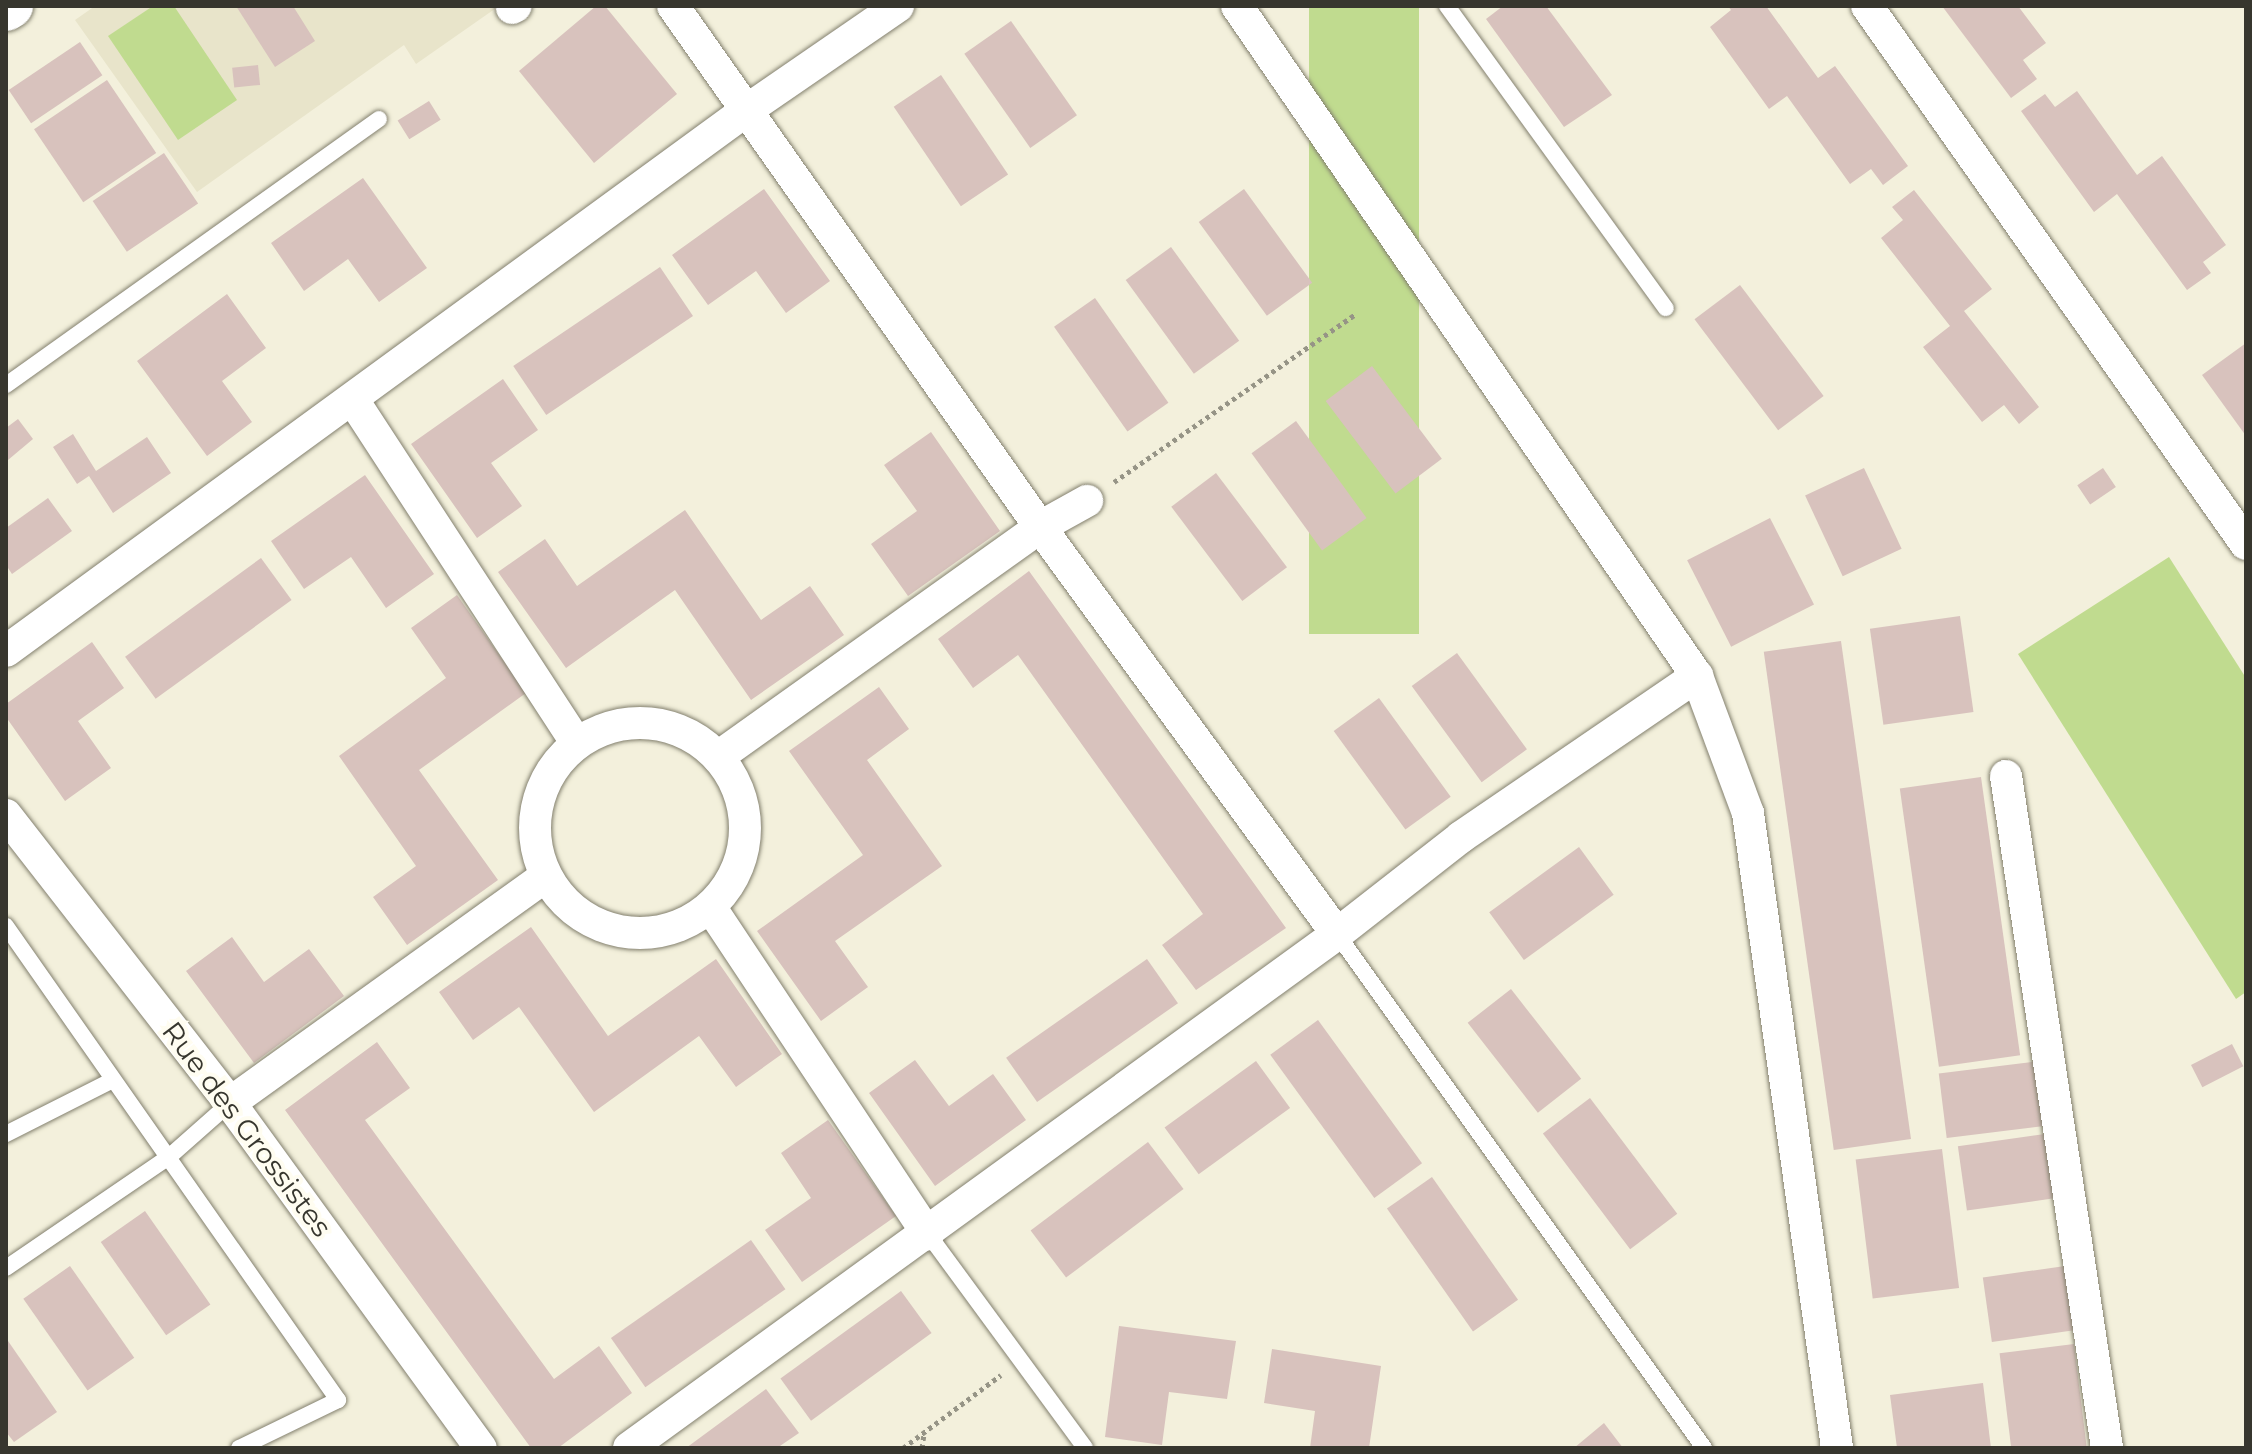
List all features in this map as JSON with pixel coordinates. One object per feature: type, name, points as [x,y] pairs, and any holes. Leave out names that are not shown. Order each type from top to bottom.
[{"type":"street","points":[[673,6],[744,112],[1040,527],[1337,934]]},
{"type":"street","points":[[6,651],[744,112],[898,6]]},
{"type":"street","points":[[1237,6],[1697,676],[1748,813],[1837,1448]]},
{"type":"street","points":[[1867,6],[2246,544]]},
{"type":"street","points":[[353,400],[577,743]]},
{"type":"street","points":[[718,757],[1040,527],[1087,501]]},
{"type":"street","points":[[629,1448],[928,1234],[1337,934],[1535,784],[1697,676]]},
{"type":"street","points":[[635,722],[666,725],[694,737],[718,757],[740,792],[746,834],[736,874],[711,908],[678,928],[640,935],[602,927],[569,907],[546,876],[537,848],[535,818],[542,789],[557,764],[577,743],[605,728],[635,722]]},
{"type":"street","points":[[2006,776],[2107,1448]]},
{"type":"street","name":"Rue des Grossistes","points":[[6,815],[230,1103],[481,1448]]},
{"type":"street","points":[[230,1103],[546,876]]},
{"type":"street","points":[[711,908],[928,1234]]},
{"type":"lane","points":[[1447,6],[1666,308]]},
{"type":"lane","points":[[6,385],[379,119]]},
{"type":"lane","points":[[6,926],[338,1400],[239,1448]]},
{"type":"lane","points":[[1337,934],[1704,1448]]},
{"type":"lane","points":[[6,1134],[113,1080]]},
{"type":"lane","points":[[6,1268],[170,1156],[230,1103]]},
{"type":"lane","points":[[928,1234],[1085,1448]]},
{"type":"path","points":[[1087,501],[1356,314]]},
{"type":"path","points":[[903,1448],[1021,1361]]},
{"type":"path","points":[[922,1448],[924,1432]]},
{"type":"shaded area","points":[[95,6],[499,6],[416,64],[404,45],[197,192],[75,20]]},
{"type":"green space","points":[[153,6],[174,6],[237,100],[178,140],[108,36]]},
{"type":"green space","points":[[1309,6],[1419,6],[1419,634],[1309,634]]},
{"type":"green space","points":[[2169,557],[2246,678],[2246,992],[2236,999],[2018,654]]},
{"type":"building","points":[[236,6],[293,6],[315,41],[275,67]]},
{"type":"building","points":[[596,6],[605,6],[677,94],[594,163],[519,71]]},
{"type":"building","points":[[1503,6],[1546,6],[1612,95],[1564,127],[1486,19]]},
{"type":"building","points":[[1728,6],[1766,6],[1818,78],[1835,66],[1908,166],[1883,185],[1871,169],[1850,184],[1787,96],[1769,109],[1710,27],[1731,10]]},
{"type":"building","points":[[1942,6],[2018,6],[2046,43],[2023,60],[2037,79],[2011,98]]},
{"type":"building","points":[[1011,21],[1077,115],[1030,148],[964,54]]},
{"type":"building","points":[[80,42],[102,75],[31,123],[9,90]]},
{"type":"building","points":[[258,65],[260,85],[234,88],[232,68]]},
{"type":"building","points":[[941,75],[1008,174],[961,206],[894,107]]},
{"type":"building","points":[[107,80],[156,153],[83,202],[34,129]]},
{"type":"building","points":[[2077,91],[2137,175],[2162,156],[2226,245],[2203,262],[2211,273],[2187,290],[2117,194],[2094,212],[2021,111],[2045,94],[2055,107]]},
{"type":"building","points":[[429,101],[441,120],[409,139],[398,121]]},
{"type":"building","points":[[164,153],[198,204],[127,252],[93,201]]},
{"type":"building","points":[[363,178],[427,268],[379,302],[348,259],[304,291],[271,243]]},
{"type":"building","points":[[764,189],[830,281],[786,313],[756,271],[708,305],[672,255]]},
{"type":"building","points":[[1244,189],[1312,283],[1267,316],[1199,222]]},
{"type":"building","points":[[1914,190],[1992,289],[1964,311],[2039,407],[2019,424],[2004,405],[1982,422],[1923,347],[1950,326],[1881,238],[1903,220],[1892,207]]},
{"type":"building","points":[[1171,247],[1239,341],[1194,374],[1126,280]]},
{"type":"building","points":[[660,267],[693,316],[546,415],[513,366]]},
{"type":"building","points":[[1740,285],[1824,396],[1778,430],[1694,319]]},
{"type":"building","points":[[227,294],[266,348],[222,381],[252,422],[207,456],[137,361]]},
{"type":"building","points":[[1095,298],[1168,403],[1127,432],[1054,327]]},
{"type":"building","points":[[2246,343],[2246,436],[2202,375]]},
{"type":"building","points":[[1372,366],[1442,459],[1395,494],[1326,401]]},
{"type":"building","points":[[503,379],[538,430],[491,463],[522,506],[477,538],[411,444]]},
{"type":"building","points":[[18,419],[33,439],[8,460],[6,428]]},
{"type":"building","points":[[1296,421],[1367,518],[1322,550],[1252,453]]},
{"type":"building","points":[[931,432],[1000,531],[908,596],[871,544],[917,511],[884,465]]},
{"type":"building","points":[[73,434],[96,471],[147,437],[171,473],[113,513],[89,476],[77,484],[53,447]]},
{"type":"building","points":[[1864,468],[1902,549],[1843,576],[1805,495]]},
{"type":"building","points":[[2103,468],[2116,487],[2090,504],[2077,485]]},
{"type":"building","points":[[1216,473],[1287,567],[1242,601],[1171,507]]},
{"type":"building","points":[[365,475],[434,574],[386,608],[351,557],[304,589],[271,541]]},
{"type":"building","points":[[48,498],[72,531],[12,574],[6,565],[6,528]]},
{"type":"building","points":[[685,510],[761,620],[810,586],[844,635],[751,700],[675,590],[566,668],[498,572],[545,539],[577,586]]},
{"type":"building","points":[[1770,518],[1814,604],[1731,647],[1687,560]]},
{"type":"building","points":[[261,558],[292,600],[156,699],[125,657]]},
{"type":"building","points":[[1029,571],[1286,928],[1196,990],[1162,945],[1203,914],[1018,655],[973,688],[938,639]]},
{"type":"building","points":[[457,595],[526,693],[419,770],[498,880],[407,945],[373,897],[416,866],[339,756],[446,678],[411,628]]},
{"type":"building","points":[[1960,616],[1973,712],[1883,725],[1870,629]]},
{"type":"building","points":[[1841,641],[1911,1139],[1834,1150],[1764,652]]},
{"type":"building","points":[[92,642],[124,688],[78,721],[111,768],[65,801],[6,717],[6,704]]},
{"type":"building","points":[[1457,653],[1527,749],[1482,782],[1412,686]]},
{"type":"building","points":[[879,687],[909,729],[867,760],[942,866],[835,941],[868,987],[821,1021],[757,931],[863,855],[789,751]]},
{"type":"building","points":[[1379,698],[1451,797],[1405,830],[1334,731]]},
{"type":"building","points":[[1981,777],[2020,1055],[1939,1067],[1900,788]]},
{"type":"building","points":[[1579,847],[1614,895],[1524,960],[1489,912]]},
{"type":"building","points":[[531,927],[608,1036],[716,959],[782,1054],[736,1087],[699,1036],[594,1112],[519,1007],[473,1040],[439,992]]},
{"type":"building","points":[[232,937],[264,982],[309,949],[344,996],[254,1063],[186,971]]},
{"type":"building","points":[[1147,959],[1178,1003],[1037,1102],[1006,1058]]},
{"type":"building","points":[[1511,989],[1581,1079],[1538,1113],[1468,1023]]},
{"type":"building","points":[[1318,1020],[1422,1163],[1374,1198],[1270,1055]]},
{"type":"building","points":[[377,1042],[410,1088],[365,1120],[554,1379],[599,1346],[632,1393],[558,1448],[531,1448],[285,1110]]},
{"type":"building","points":[[2232,1044],[2243,1066],[2202,1087],[2191,1065]]},
{"type":"building","points":[[915,1060],[949,1106],[993,1074],[1026,1120],[935,1186],[869,1093]]},
{"type":"building","points":[[1256,1061],[1290,1108],[1199,1174],[1165,1127]]},
{"type":"building","points":[[2040,1061],[2048,1126],[1947,1138],[1939,1073]]},
{"type":"building","points":[[1590,1098],[1677,1214],[1630,1249],[1543,1134]]},
{"type":"building","points":[[828,1120],[896,1216],[802,1282],[765,1230],[811,1198],[781,1153]]},
{"type":"building","points":[[2045,1134],[2054,1198],[1967,1211],[1958,1146]]},
{"type":"building","points":[[1148,1142],[1184,1189],[1066,1278],[1031,1230]]},
{"type":"building","points":[[1942,1149],[1959,1288],[1873,1299],[1856,1160]]},
{"type":"building","points":[[1432,1177],[1518,1300],[1473,1331],[1387,1209]]},
{"type":"building","points":[[145,1211],[210,1304],[166,1335],[101,1242]]},
{"type":"building","points":[[751,1240],[785,1289],[645,1387],[611,1338]]},
{"type":"building","points":[[70,1266],[134,1358],[88,1390],[23,1299]]},
{"type":"building","points":[[2065,1266],[2074,1330],[1992,1342],[1983,1278]]},
{"type":"building","points":[[901,1291],[932,1333],[811,1421],[780,1379]]},
{"type":"building","points":[[1119,1326],[1236,1341],[1227,1399],[1169,1392],[1162,1445],[1105,1437]]},
{"type":"building","points":[[6,1338],[57,1412],[14,1442],[6,1432]]},
{"type":"building","points":[[2074,1344],[2087,1448],[2011,1448],[2000,1353]]},
{"type":"building","points":[[1272,1349],[1381,1366],[1369,1448],[1310,1448],[1315,1411],[1264,1403]]},
{"type":"building","points":[[1983,1383],[1991,1448],[1897,1448],[1890,1395]]},
{"type":"building","points":[[766,1389],[799,1433],[777,1448],[686,1448]]},
{"type":"building","points":[[1604,1423],[1623,1448],[1574,1448]]}]
